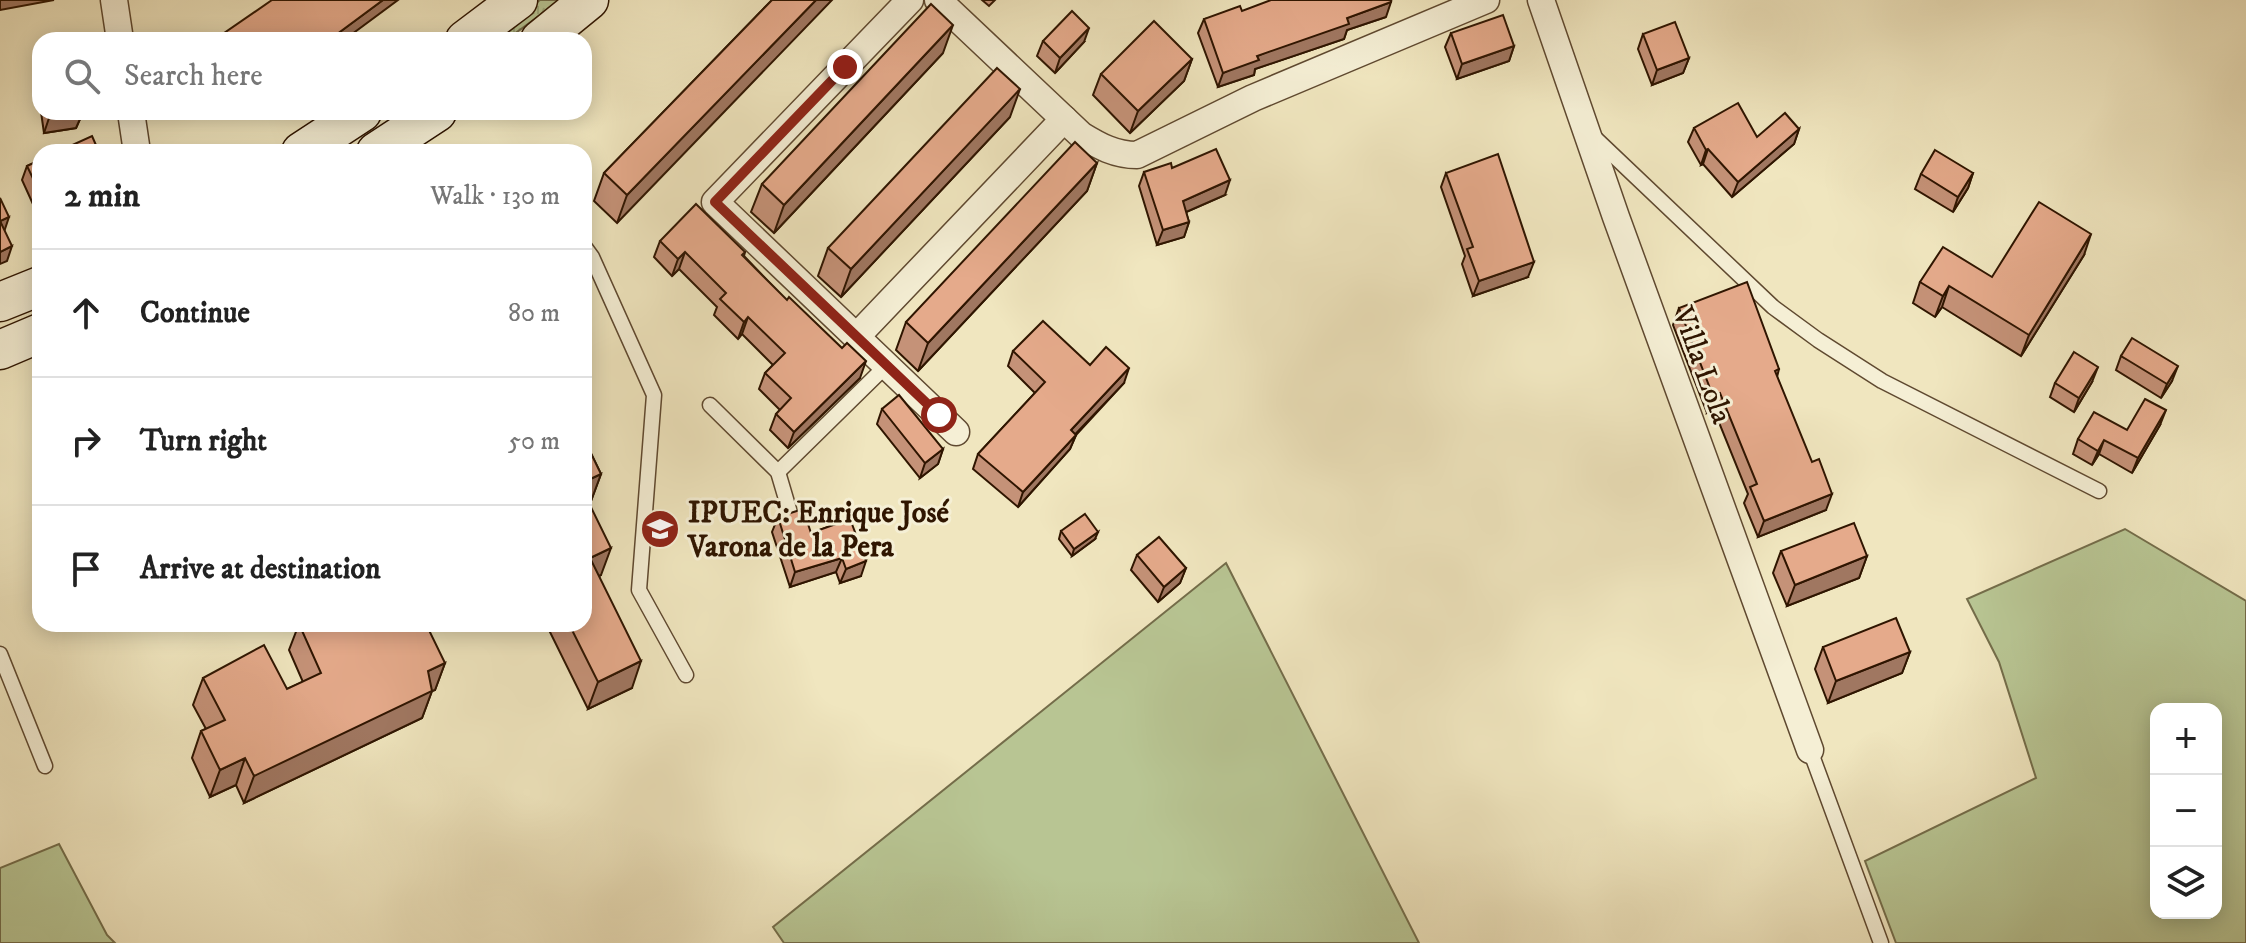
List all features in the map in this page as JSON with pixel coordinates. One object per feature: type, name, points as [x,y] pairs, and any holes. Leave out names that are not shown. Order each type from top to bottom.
[{"type":"main road","points":[[476,32],[518,0]]},
{"type":"main road","points":[[550,32],[589,0]]},
{"type":"main road","points":[[313,144],[350,120]]},
{"type":"main road","points":[[388,144],[425,120]]},
{"type":"main road","points":[[0,302],[32,289]]},
{"type":"main road","points":[[0,350],[32,336]]},
{"type":"street","points":[[114,0],[119,32]]},
{"type":"street","points":[[910,0],[715,202],[956,432]]},
{"type":"street","points":[[938,0],[1081,135],[1122,155],[1137,155],[1253,98],[1486,0]]},
{"type":"street","name":"Villa Lola","points":[[1541,0],[1810,750]]},
{"type":"street","points":[[857,336],[1064,119]]},
{"type":"street","points":[[132,120],[136,144]]},
{"type":"lane","points":[[1586,129],[1773,307],[1818,340],[1882,381],[2099,491]]},
{"type":"lane","points":[[592,257],[654,395],[639,590],[686,675]]},
{"type":"lane","points":[[778,472],[887,365]]},
{"type":"lane","points":[[710,405],[778,472],[791,516]]},
{"type":"lane","points":[[0,654],[45,766]]},
{"type":"lane","points":[[1810,750],[1881,943]]},
{"type":"green space","points":[[540,0],[561,0],[517,32],[498,32]]},
{"type":"green space","points":[[2125,529],[2246,601],[2246,943],[1896,943],[1865,861],[2036,778],[1999,662],[1967,599]]},
{"type":"green space","points":[[1226,563],[1419,943],[784,943],[773,927]]},
{"type":"green space","points":[[59,844],[107,935],[115,943],[0,943],[0,868]]},
{"type":"building","points":[[272,0],[383,0],[340,32],[226,32]]},
{"type":"building","points":[[772,0],[816,0],[627,195],[604,173]]},
{"type":"building","points":[[1271,0],[1391,2],[1347,18],[1349,24],[1257,56],[1259,60],[1223,73],[1204,19],[1240,6],[1242,11]]},
{"type":"building","points":[[931,4],[953,25],[784,205],[762,184]]},
{"type":"building","points":[[1072,11],[1089,28],[1060,58],[1043,41]]},
{"type":"building","points":[[1503,15],[1514,46],[1462,64],[1451,33]]},
{"type":"building","points":[[1154,21],[1192,59],[1138,111],[1101,74]]},
{"type":"building","points":[[1675,22],[1689,58],[1657,70],[1643,34]]},
{"type":"building","points":[[997,68],[1020,89],[851,269],[828,248]]},
{"type":"building","points":[[1738,103],[1757,137],[1785,113],[1799,129],[1738,182],[1706,150],[1694,128]]},
{"type":"building","points":[[92,136],[96,144],[74,144]]},
{"type":"building","points":[[1075,142],[1097,163],[928,343],[906,322]]},
{"type":"building","points":[[1216,149],[1230,180],[1183,201],[1189,222],[1163,230],[1144,172],[1171,163],[1172,168]]},
{"type":"building","points":[[1935,150],[1973,173],[1958,197],[1921,174]]},
{"type":"building","points":[[1498,154],[1534,262],[1479,281],[1467,249],[1473,247],[1446,173]]},
{"type":"building","points":[[0,198],[9,217],[0,221]]},
{"type":"building","points":[[2039,202],[2091,234],[2029,335],[1949,286],[1943,296],[1920,282],[1943,247],[1992,277]]},
{"type":"building","points":[[696,204],[745,252],[742,255],[787,300],[789,297],[842,348],[847,343],[866,361],[794,432],[776,414],[791,398],[765,373],[785,353],[748,317],[744,322],[720,299],[726,293],[685,252],[678,259],[660,241]]},
{"type":"building","points":[[0,221],[12,246],[0,252]]},
{"type":"building","points":[[1747,282],[1779,369],[1775,371],[1812,462],[1819,459],[1832,494],[1764,521],[1750,487],[1757,484],[1720,393],[1713,396],[1679,308]]},
{"type":"building","points":[[1043,321],[1090,365],[1106,347],[1129,368],[1071,430],[1076,435],[1023,492],[978,454],[1045,382],[1013,351]]},
{"type":"building","points":[[2132,338],[2178,366],[2167,384],[2121,356]]},
{"type":"building","points":[[2074,352],[2098,367],[2079,398],[2055,383]]},
{"type":"building","points":[[899,395],[943,449],[925,463],[882,409]]},
{"type":"building","points":[[2145,399],[2166,410],[2138,458],[2104,440],[2098,451],[2078,439],[2094,412],[2127,430]]},
{"type":"building","points":[[592,455],[601,474],[592,478]]},
{"type":"building","points":[[592,509],[611,548],[592,557]]},
{"type":"building","points":[[803,509],[811,533],[850,519],[866,561],[846,569],[842,558],[795,572],[778,517]]},
{"type":"building","points":[[1085,514],[1098,532],[1074,549],[1061,531]]},
{"type":"building","points":[[1854,523],[1867,556],[1795,585],[1781,551]]},
{"type":"building","points":[[1159,537],[1186,568],[1164,587],[1137,555]]},
{"type":"building","points":[[592,562],[641,661],[598,682],[573,632],[592,632]]},
{"type":"building","points":[[1896,618],[1910,652],[1836,681],[1823,647]]},
{"type":"building","points":[[303,632],[430,632],[445,663],[428,671],[432,691],[254,776],[245,758],[220,770],[201,731],[225,720],[203,678],[264,645],[287,689],[321,673]]},
{"type":"place","name":"IPUEC: Enrique José Varona de la Pera","points":[[660,529]]},
{"type":"route","points":[[845,67],[715,202],[939,415]]}]
